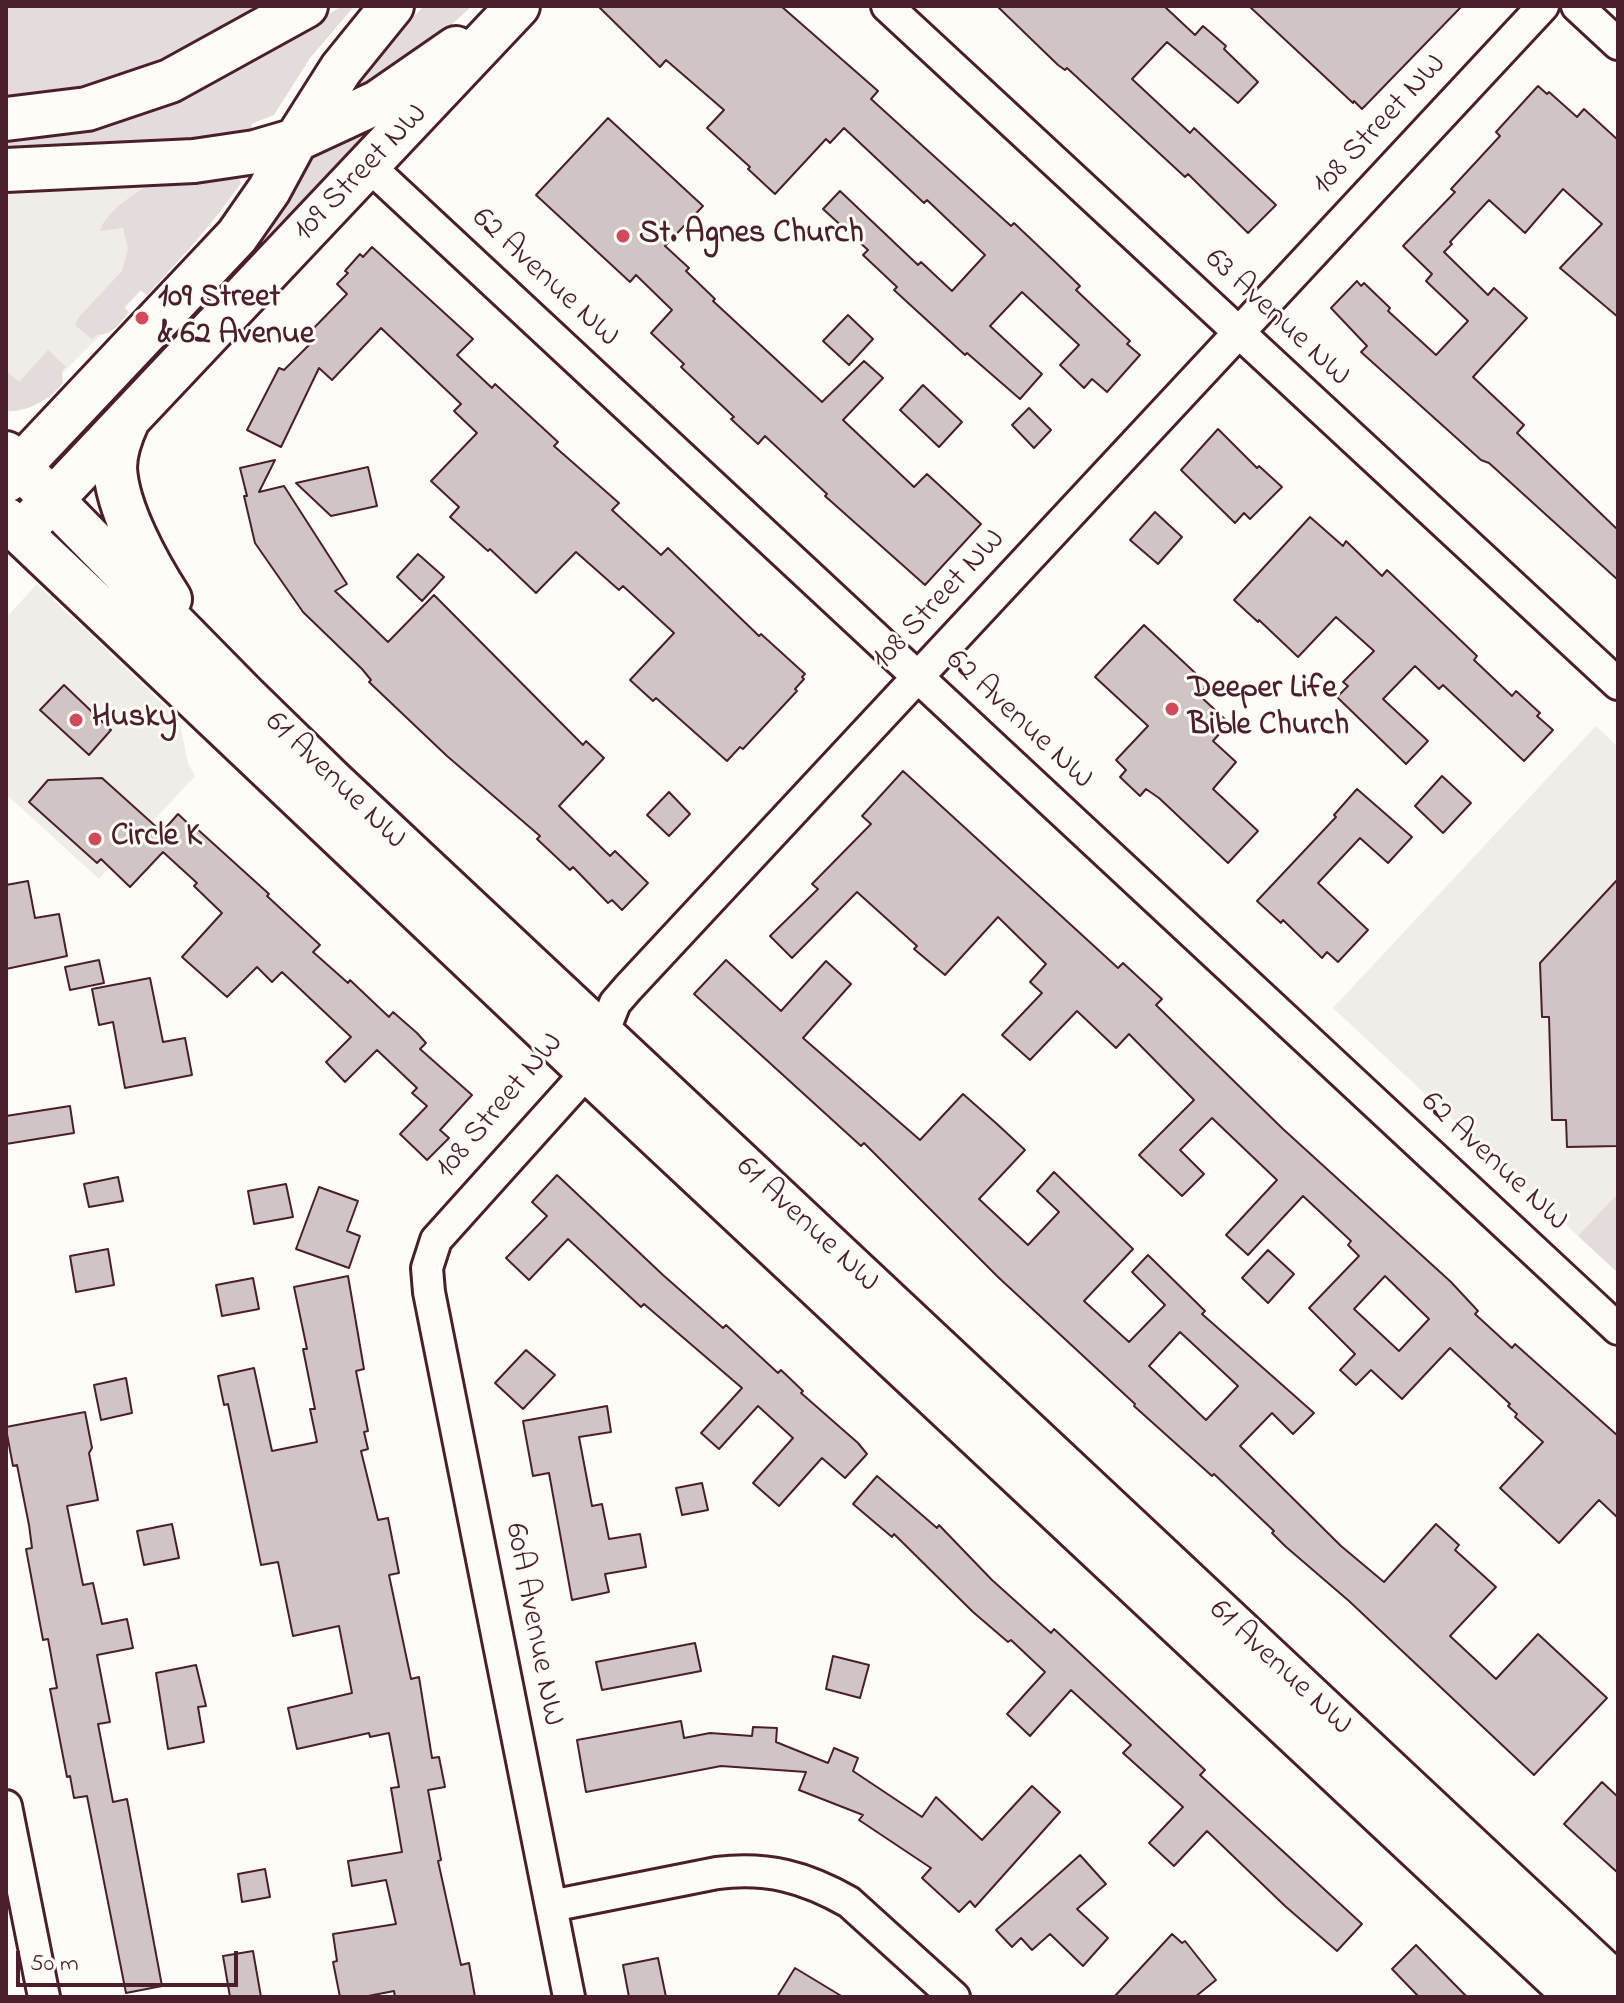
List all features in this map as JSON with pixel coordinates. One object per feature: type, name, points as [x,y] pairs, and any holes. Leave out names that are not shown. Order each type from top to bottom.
[{"type":"main road","points":[[6,119],[87,109],[170,81],[306,6]]},
{"type":"main road","name":"109 Street NW","points":[[11,467],[237,236],[269,190],[341,69],[392,6]]},
{"type":"main road","points":[[6,170],[194,161],[255,152],[296,140],[378,102],[428,69],[510,6]]},
{"type":"main road","name":"109 Street NW","points":[[11,534],[52,501],[518,6]]},
{"type":"main road","points":[[128,420],[118,448],[115,471],[131,527],[148,563],[180,616],[244,695]]},
{"type":"main road","name":"61 Avenue NW","points":[[11,467],[52,501],[595,1054],[1577,1997]]},
{"type":"main road","name":"61 Avenue NW","points":[[11,534],[595,1054],[1618,1986]]},
{"type":"street","name":"63 Avenue NW","points":[[887,6],[1618,684]]},
{"type":"street","name":"108 Street NW","points":[[427,1268],[430,1251],[444,1229],[595,1054],[615,1003],[628,988],[1543,6]]},
{"type":"street","points":[[1577,6],[1618,44]]},
{"type":"street","name":"62 Avenue NW","points":[[369,166],[1618,1329]]},
{"type":"street","name":"60A Avenue NW","points":[[427,1268],[435,1322],[569,1997]]},
{"type":"street","points":[[6,1806],[44,1997]]},
{"type":"street","points":[[551,1906],[717,1873],[740,1870],[787,1874],[849,1902],[954,1997]]},
{"type":"shaded area","points":[[6,6],[269,6],[195,46],[117,78],[62,91],[6,97]]},
{"type":"shaded area","points":[[342,6],[352,9],[310,58],[274,115],[251,124],[253,131],[235,136],[6,148],[6,139],[109,123],[138,115],[258,58]]},
{"type":"shaded area","points":[[424,6],[472,6],[401,63],[355,91],[350,88],[370,62]]},
{"type":"shaded area","points":[[416,94],[76,445],[71,440],[290,192],[313,154]]},
{"type":"shaded area","points":[[236,171],[241,183],[219,213],[147,295],[140,290],[124,307],[129,312],[115,328],[92,339],[75,325],[122,271],[128,249],[123,228],[100,231],[115,210],[131,196],[155,183]]},
{"type":"shaded area","points":[[236,175],[229,192],[111,324],[48,388],[6,401],[6,185]]},
{"type":"shaded area","points":[[48,350],[66,367],[62,371],[63,383],[38,404],[22,410],[6,411],[6,371],[19,382]]},
{"type":"shaded area","points":[[37,584],[179,720],[188,763],[195,776],[99,879],[6,794],[6,618]]},
{"type":"shaded area","points":[[1596,726],[1618,747],[1618,1193],[1578,1236],[1333,1008]]},
{"type":"shaded area","points":[[1618,1193],[1618,1273],[1578,1236]]},
{"type":"building","points":[[598,6],[781,6],[878,91],[871,99],[1011,226],[1014,223],[1080,286],[1076,290],[1130,341],[1127,344],[1140,355],[1107,392],[1092,379],[1084,388],[1060,365],[1079,345],[1022,292],[990,326],[1042,374],[1020,399],[967,353],[965,355],[894,290],[897,287],[863,255],[868,250],[823,209],[840,191],[918,265],[921,262],[952,291],[985,255],[927,200],[924,203],[844,128],[830,143],[826,139],[775,194],[707,128],[724,110],[666,60],[660,67]]},
{"type":"building","points":[[997,6],[1164,6],[1195,35],[1203,26],[1258,82],[1238,103],[1167,42],[1132,79],[1190,133],[1194,128],[1276,205],[1248,233],[1188,174],[1185,177],[1067,68],[1065,70],[1058,65]]},
{"type":"building","points":[[1249,6],[1462,6],[1362,109]]},
{"type":"building","points":[[1538,86],[1577,117],[1584,109],[1618,140],[1618,317],[1560,268],[1602,224],[1563,189],[1525,233],[1489,200],[1444,252],[1488,295],[1494,288],[1527,318],[1473,377],[1524,425],[1517,433],[1618,530],[1618,580],[1361,352],[1367,346],[1331,308],[1357,281],[1361,286],[1364,283],[1390,308],[1388,311],[1436,355],[1468,321],[1426,281],[1432,274],[1403,246],[1455,192],[1451,189],[1500,136],[1496,132]]},
{"type":"building","points":[[608,118],[703,206],[665,246],[689,268],[686,271],[715,299],[713,301],[822,402],[864,361],[883,378],[843,420],[914,487],[927,474],[981,524],[925,585],[825,496],[827,494],[765,436],[758,444],[731,419],[734,417],[681,367],[684,364],[651,333],[672,310],[636,275],[630,282],[536,195]]},
{"type":"building","points":[[372,247],[473,339],[457,355],[492,388],[495,384],[558,442],[554,446],[619,503],[612,510],[661,555],[668,548],[759,636],[761,634],[805,674],[795,689],[797,691],[743,749],[740,747],[727,761],[656,698],[653,701],[630,680],[674,633],[623,586],[619,590],[576,552],[536,593],[490,549],[488,551],[450,517],[459,507],[431,481],[477,433],[454,411],[461,404],[381,328],[332,380],[319,368],[281,447],[247,430],[279,368],[284,370],[313,341],[307,335],[347,294],[337,284],[348,273],[345,271],[360,254],[363,257]]},
{"type":"building","points":[[848,315],[873,339],[849,365],[823,341]]},
{"type":"building","points":[[923,385],[962,422],[939,447],[900,410]]},
{"type":"building","points":[[1029,408],[1051,430],[1034,448],[1012,425]]},
{"type":"building","points":[[1218,429],[1257,468],[1259,466],[1282,487],[1250,519],[1244,513],[1235,523],[1181,470]]},
{"type":"building","points":[[275,460],[259,492],[284,486],[347,584],[335,591],[388,642],[434,595],[583,745],[586,741],[604,758],[559,806],[610,856],[615,851],[648,883],[622,910],[612,900],[608,903],[573,867],[570,870],[537,839],[540,836],[447,756],[369,682],[371,680],[362,669],[303,612],[255,543],[244,496],[247,496],[240,468]]},
{"type":"building","points":[[368,467],[377,506],[331,516],[296,483]]},
{"type":"building","points":[[1155,512],[1182,537],[1158,564],[1130,540]]},
{"type":"building","points":[[1310,517],[1343,546],[1346,541],[1382,576],[1387,570],[1477,656],[1474,660],[1512,696],[1516,691],[1540,713],[1537,716],[1553,730],[1524,761],[1443,685],[1439,689],[1415,666],[1383,699],[1428,741],[1406,764],[1337,697],[1348,686],[1343,682],[1374,651],[1336,617],[1298,657],[1234,600]]},
{"type":"building","points":[[418,554],[444,577],[422,601],[397,577]]},
{"type":"building","name":"Deeper Life Bible Church","points":[[1144,625],[1208,685],[1199,695],[1229,723],[1213,741],[1236,762],[1213,789],[1258,831],[1228,863],[1159,798],[1146,789],[1140,796],[1120,777],[1126,770],[1116,760],[1148,726],[1095,677]]},
{"type":"building","name":"Husky","points":[[64,685],[111,730],[89,755],[40,710]]},
{"type":"building","points":[[903,771],[1118,968],[1123,963],[1162,999],[1156,1005],[1283,1129],[1451,1282],[1478,1311],[1475,1314],[1512,1348],[1515,1344],[1618,1436],[1618,1518],[1599,1500],[1559,1543],[1500,1488],[1543,1442],[1515,1417],[1517,1414],[1508,1406],[1510,1404],[1450,1348],[1402,1399],[1371,1370],[1356,1385],[1340,1370],[1355,1354],[1309,1308],[1359,1256],[1348,1245],[1351,1241],[1303,1196],[1248,1255],[1226,1235],[1277,1180],[1212,1118],[1180,1150],[1204,1174],[1182,1196],[1139,1155],[1194,1100],[1129,1034],[1116,1048],[1077,1011],[1030,1060],[1002,1035],[1042,993],[1030,982],[1046,964],[998,917],[945,975],[857,892],[792,958],[770,936],[818,889],[812,884],[871,824],[862,816]],"holes":[[[1385,1276],[1429,1319],[1399,1351],[1354,1309]]]},
{"type":"building","points":[[1442,776],[1471,803],[1443,833],[1415,806]]},
{"type":"building","points":[[102,778],[162,832],[178,814],[195,827],[320,945],[313,952],[348,983],[350,980],[389,1017],[393,1012],[417,1033],[426,1043],[420,1049],[472,1095],[440,1130],[449,1138],[427,1160],[400,1134],[427,1106],[412,1093],[417,1088],[377,1050],[345,1082],[326,1062],[351,1037],[282,972],[272,982],[257,967],[227,997],[182,957],[222,913],[194,886],[197,883],[163,852],[130,887],[101,859],[97,863],[29,802],[48,780]]},
{"type":"building","points":[[1357,789],[1412,837],[1388,863],[1360,838],[1318,883],[1368,930],[1338,962],[1327,952],[1322,958],[1283,920],[1281,923],[1257,901],[1336,817],[1334,815]]},
{"type":"building","points":[[669,792],[690,814],[669,836],[647,815]]},
{"type":"building","points":[[1618,879],[1618,1146],[1567,1147],[1566,1120],[1552,1120],[1549,1017],[1542,1017],[1540,963]]},
{"type":"building","points":[[28,881],[35,918],[59,914],[67,956],[6,969],[6,885]]},
{"type":"building","points":[[99,960],[104,983],[70,990],[65,967]]},
{"type":"building","points":[[726,960],[781,1011],[826,961],[851,984],[803,1038],[920,1140],[963,1094],[997,1124],[1025,1150],[979,1199],[1028,1245],[1059,1212],[1037,1191],[1054,1172],[1133,1249],[1084,1301],[1129,1342],[1165,1305],[1132,1272],[1148,1255],[1205,1311],[1202,1314],[1314,1413],[1293,1434],[1272,1413],[1240,1446],[1341,1546],[1384,1582],[1436,1524],[1459,1545],[1455,1550],[1496,1587],[1450,1636],[1496,1679],[1538,1634],[1607,1698],[1534,1775],[1349,1601],[1285,1546],[1272,1533],[1274,1531],[1214,1474],[1212,1476],[1134,1406],[998,1277],[864,1143],[861,1146],[694,994]],"holes":[[[1180,1332],[1238,1386],[1206,1420],[1149,1366]]]},
{"type":"building","points":[[150,978],[163,1042],[185,1038],[192,1075],[125,1088],[113,1022],[99,1025],[92,989]]},
{"type":"building","points":[[70,1106],[74,1133],[6,1144],[6,1116]]},
{"type":"building","points":[[557,1175],[663,1275],[723,1328],[726,1325],[778,1373],[781,1370],[803,1391],[801,1393],[858,1443],[867,1454],[845,1478],[822,1458],[779,1506],[753,1483],[793,1438],[758,1406],[719,1449],[701,1433],[742,1388],[644,1304],[641,1307],[568,1239],[529,1280],[506,1258],[547,1216],[532,1202]]},
{"type":"building","points":[[118,1177],[123,1201],[89,1207],[84,1184]]},
{"type":"building","points":[[286,1184],[293,1217],[254,1224],[248,1191]]},
{"type":"building","points":[[319,1187],[358,1201],[347,1231],[360,1236],[349,1268],[296,1249]]},
{"type":"building","points":[[108,1249],[114,1285],[76,1292],[70,1256]]},
{"type":"building","points":[[1268,1250],[1294,1274],[1268,1303],[1242,1278]]},
{"type":"building","points":[[348,1276],[364,1369],[356,1371],[368,1431],[364,1432],[368,1449],[361,1451],[378,1520],[388,1518],[399,1573],[389,1575],[411,1679],[419,1677],[432,1758],[439,1757],[445,1787],[428,1790],[441,1860],[438,1861],[461,1965],[469,1963],[475,1997],[395,1997],[394,1991],[363,1997],[340,1997],[333,1962],[337,1961],[333,1934],[396,1924],[386,1880],[352,1886],[348,1861],[402,1852],[391,1788],[399,1787],[389,1733],[370,1737],[369,1733],[297,1749],[288,1708],[352,1693],[339,1626],[293,1636],[278,1562],[261,1565],[228,1404],[224,1405],[218,1376],[254,1368],[272,1451],[317,1442],[310,1409],[315,1409],[303,1349],[307,1349],[294,1287]]},
{"type":"building","points":[[253,1278],[259,1309],[222,1316],[216,1285]]},
{"type":"building","points":[[526,1350],[555,1375],[523,1409],[495,1383]]},
{"type":"building","points":[[126,1378],[132,1413],[101,1420],[94,1385]]},
{"type":"building","points":[[607,1406],[611,1432],[579,1437],[592,1506],[602,1504],[609,1539],[640,1534],[646,1567],[605,1574],[609,1592],[572,1600],[549,1473],[533,1476],[523,1421]]},
{"type":"building","points":[[85,1412],[98,1500],[67,1506],[83,1585],[93,1583],[102,1624],[127,1619],[133,1648],[97,1655],[110,1722],[98,1724],[113,1802],[127,1799],[162,1986],[126,1993],[87,1796],[74,1798],[70,1776],[67,1777],[50,1689],[57,1688],[48,1639],[43,1640],[26,1549],[32,1548],[29,1525],[6,1429]]},
{"type":"building","points":[[877,1476],[937,1528],[939,1525],[992,1580],[1051,1633],[1054,1629],[1205,1770],[1200,1775],[1362,1924],[1337,1951],[1207,1831],[1174,1866],[1149,1843],[1183,1807],[1123,1753],[1131,1745],[1071,1690],[1030,1736],[1007,1714],[1045,1672],[1011,1640],[1008,1642],[973,1612],[894,1534],[892,1537],[853,1504]]},
{"type":"building","points":[[702,1483],[708,1510],[682,1515],[676,1488]]},
{"type":"building","points":[[172,1524],[179,1558],[144,1565],[137,1531]]},
{"type":"building","points":[[695,1643],[701,1671],[602,1690],[596,1662]]},
{"type":"building","points":[[833,1656],[869,1665],[860,1698],[826,1689]]},
{"type":"building","points":[[196,1665],[206,1706],[198,1707],[204,1742],[168,1749],[156,1673]]},
{"type":"building","points":[[681,1721],[684,1738],[710,1733],[752,1736],[753,1727],[777,1728],[776,1742],[828,1763],[834,1748],[858,1758],[853,1771],[922,1817],[936,1797],[982,1840],[1032,1786],[1060,1812],[975,1907],[970,1901],[959,1912],[922,1878],[931,1868],[859,1820],[863,1815],[799,1790],[806,1772],[721,1766],[586,1792],[577,1740]]},
{"type":"building","points":[[1602,1782],[1618,1797],[1618,1873],[1564,1824]]},
{"type":"building","points":[[1080,1855],[1106,1884],[1077,1909],[1108,1938],[1083,1966],[1050,1934],[1032,1950],[1021,1938],[1012,1947],[996,1930]]},
{"type":"building","points":[[265,1869],[270,1897],[242,1902],[238,1874]]},
{"type":"building","points":[[1172,1934],[1182,1943],[1185,1941],[1216,1980],[1195,1997],[1114,1997]]},
{"type":"building","points":[[1416,1945],[1467,1997],[1419,1997],[1392,1969]]},
{"type":"building","points":[[253,1951],[261,1997],[230,1997],[223,1956]]},
{"type":"building","points":[[658,1958],[666,1997],[629,1997],[623,1965]]},
{"type":"building","points":[[795,1968],[843,1997],[777,1997]]},
{"type":"place","name":"St. Agnes Church","points":[[623,236]]},
{"type":"place","name":"109 Street & 62 Avenue","points":[[142,318]]},
{"type":"place","name":"Deeper Life Bible Church","points":[[1172,709]]},
{"type":"place","name":"Husky","points":[[76,720]]},
{"type":"place","name":"Circle K","points":[[95,839]]}]
